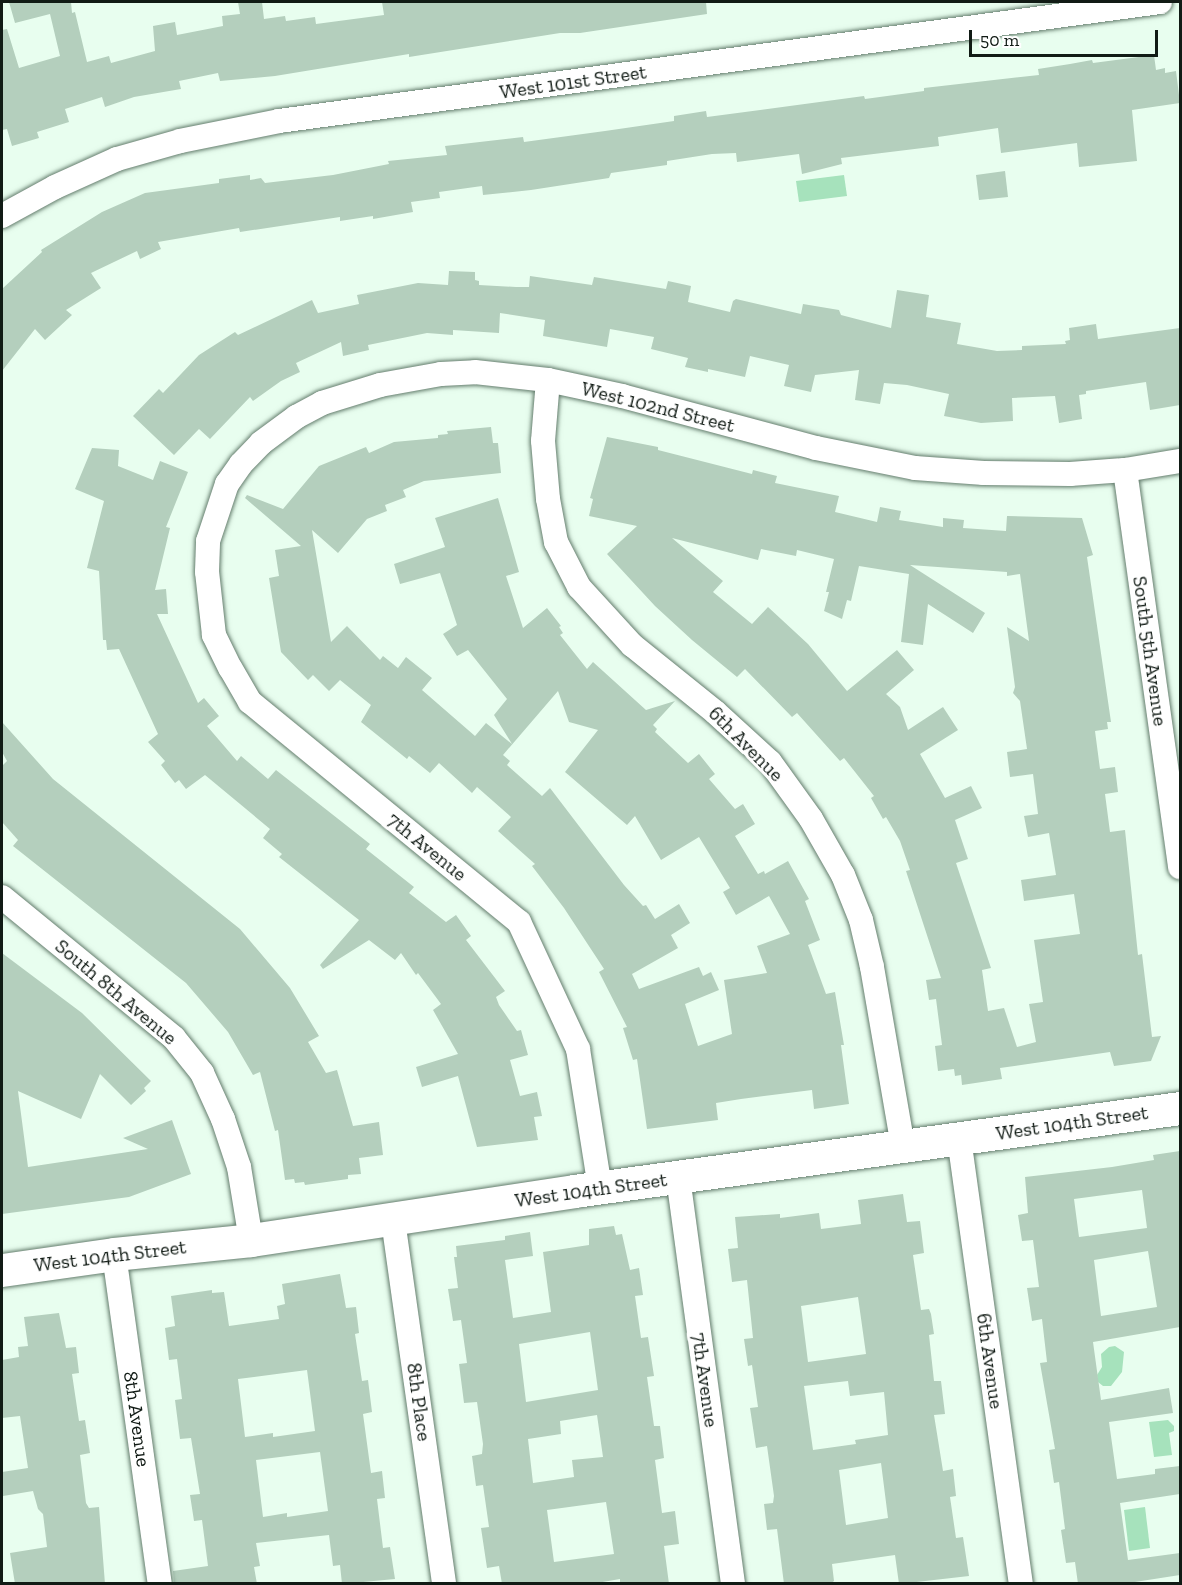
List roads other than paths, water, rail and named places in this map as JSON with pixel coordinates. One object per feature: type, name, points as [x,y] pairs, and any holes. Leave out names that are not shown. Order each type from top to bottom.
[{"type":"street","name":"West 101st Street","points":[[2,216],[55,187],[117,159],[180,141],[279,122],[1056,9],[1160,2]]},
{"type":"street","name":"West 102nd Street","points":[[208,541],[227,484],[241,464],[261,443],[296,417],[322,403],[380,385],[441,374],[475,372],[548,380],[622,396],[816,448],[915,468],[984,473],[1070,474],[1125,470],[1180,461]]},
{"type":"street","name":"6th Avenue","points":[[548,380],[543,441],[548,499],[556,542],[579,587],[632,645],[715,712],[770,762],[812,819],[843,875],[861,920],[872,968],[903,1146]]},
{"type":"street","name":"South 5th Avenue","points":[[1125,470],[1180,867]]},
{"type":"street","name":"7th Avenue","points":[[208,541],[207,572],[214,635],[250,702],[519,922],[578,1049],[600,1188]]},
{"type":"street","name":"South 8th Avenue","points":[[2,897],[174,1038],[202,1074],[224,1119],[239,1167],[251,1240]]},
{"type":"street","name":"West 104th Street","points":[[2,1270],[114,1254],[251,1240],[600,1188],[1180,1108]]},
{"type":"street","name":"6th Avenue","points":[[959,1138],[1021,1584]]},
{"type":"street","name":"7th Avenue","points":[[678,1177],[733,1584]]},
{"type":"street","name":"8th Place","points":[[393,1220],[444,1584]]},
{"type":"street","name":"8th Avenue","points":[[114,1254],[159,1584]]}]
